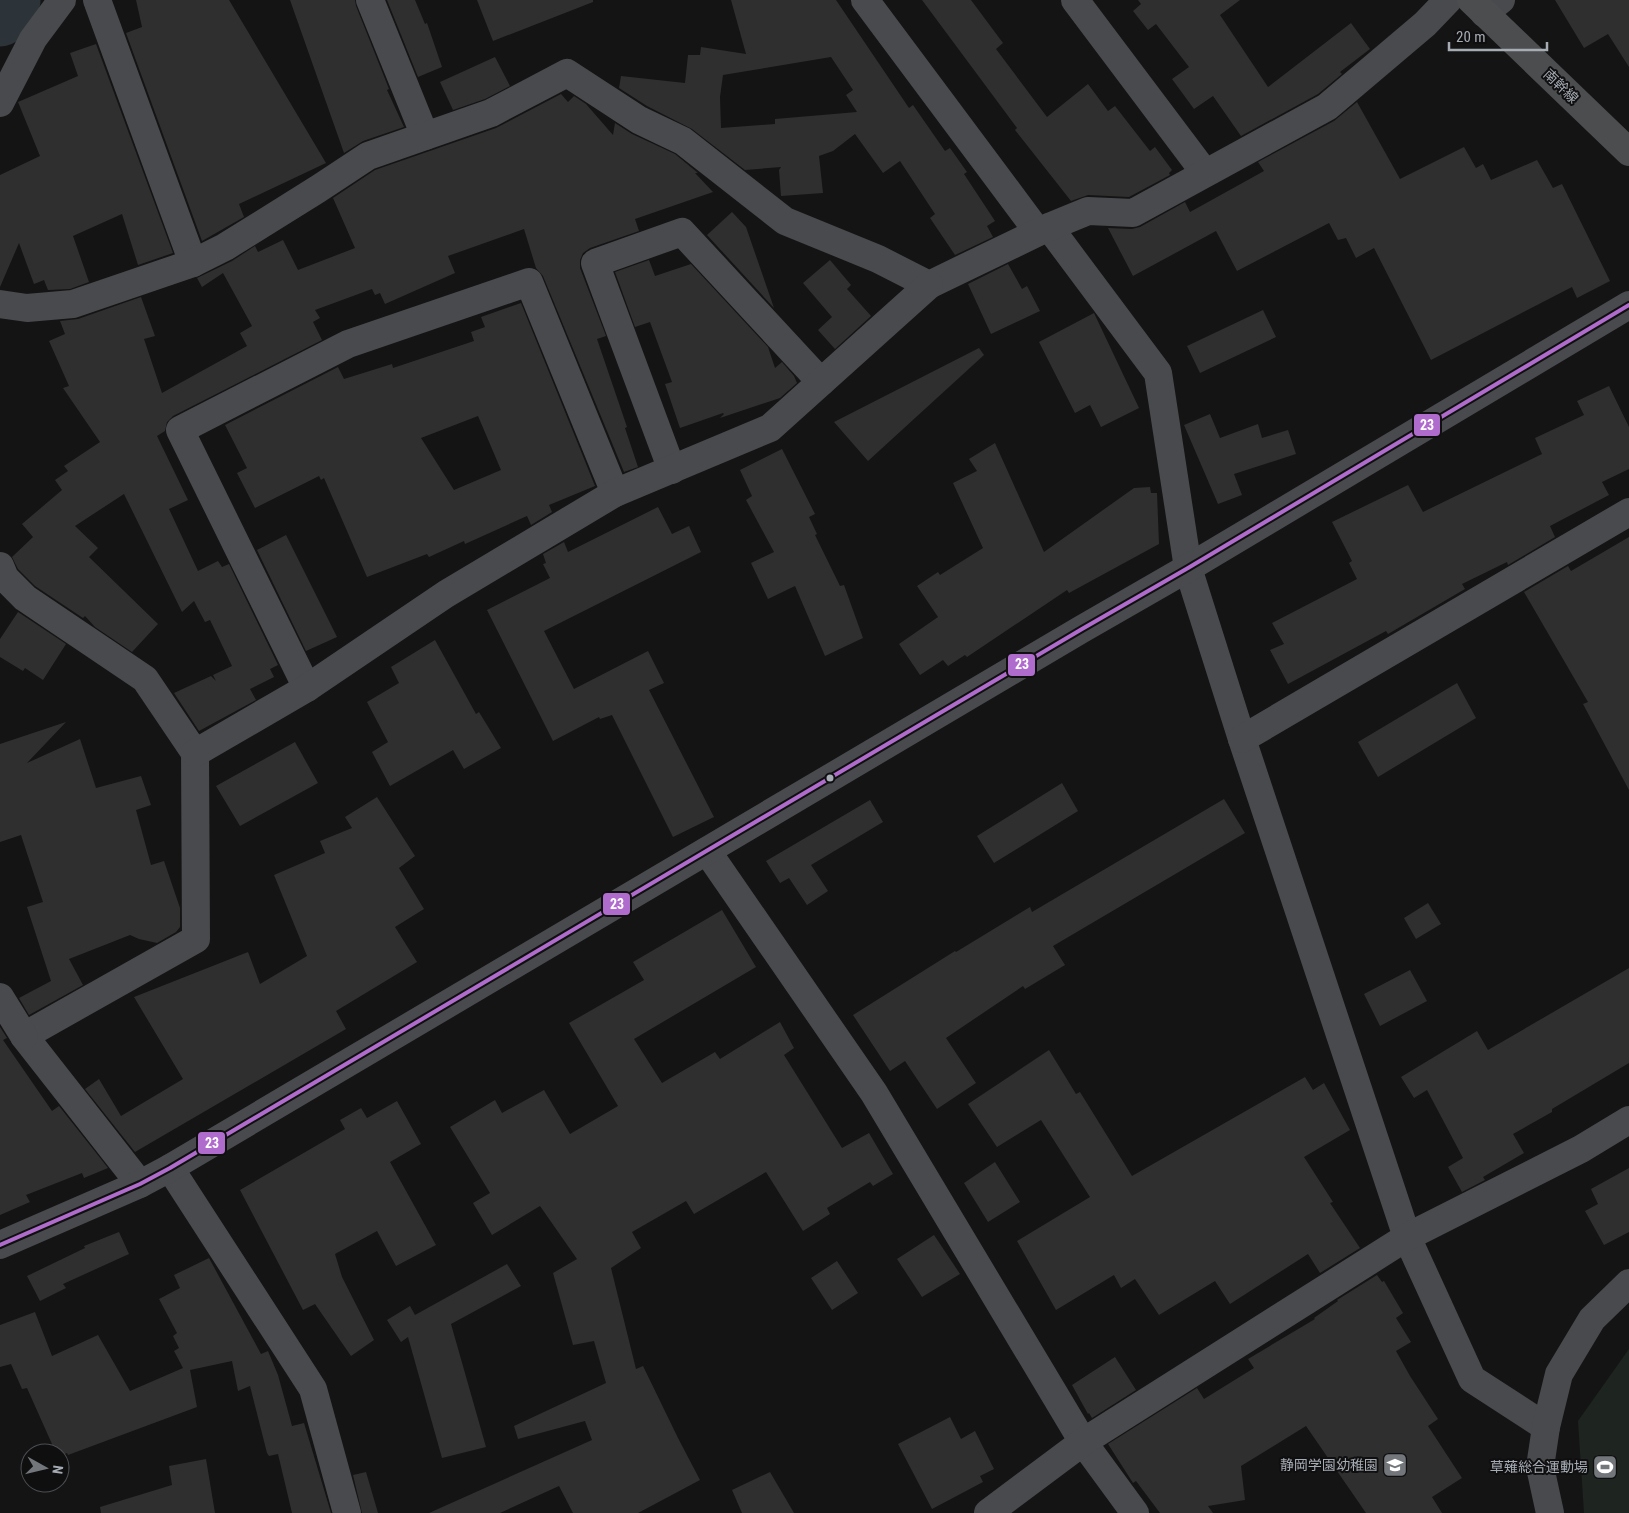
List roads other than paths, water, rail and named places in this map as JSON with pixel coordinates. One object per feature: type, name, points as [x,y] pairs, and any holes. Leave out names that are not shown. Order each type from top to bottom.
[{"type":"main road","name":"南幹線","points":[[1485,4],[1629,152]]},
{"type":"street","points":[[0,103],[33,39],[62,0]]},
{"type":"street","points":[[98,0],[193,263]]},
{"type":"street","points":[[370,0],[426,136]]},
{"type":"street","points":[[865,0],[1158,373],[1188,568],[1242,740],[1407,1237],[1472,1379],[1546,1427]]},
{"type":"street","points":[[1075,0],[1205,173]]},
{"type":"street","points":[[195,753],[307,688],[446,594],[615,493],[770,428],[929,285],[1043,229],[1088,211],[1133,213],[1326,107],[1425,24],[1448,0]]},
{"type":"street","points":[[0,304],[27,308],[73,304],[193,263],[225,247],[368,156],[492,113],[567,73],[639,120],[684,141],[785,221],[878,259],[929,285]]},
{"type":"street","points":[[672,470],[595,263],[682,232],[821,382]]},
{"type":"street","points":[[307,688],[180,430],[348,344],[529,282],[615,493]]},
{"type":"street","points":[[0,1245],[140,1184],[170,1168],[1082,628],[1188,568],[1629,305]]},
{"type":"street","points":[[1242,740],[1629,512]]},
{"type":"street","points":[[0,566],[5,578],[24,598],[145,679],[195,753],[196,939],[24,1036]]},
{"type":"street","points":[[707,851],[874,1093],[1083,1442],[1135,1513]]},
{"type":"street","points":[[0,997],[24,1036],[140,1184]]},
{"type":"street","points":[[988,1513],[1083,1442],[1407,1237],[1581,1149],[1629,1120]]},
{"type":"street","points":[[170,1168],[313,1389],[347,1513]]},
{"type":"street","points":[[1550,1513],[1540,1467],[1546,1427],[1559,1374],[1592,1319],[1629,1283]]},
{"type":"waterway","points":[[0,17],[11,0]]},
{"type":"place","name":"静岡学園幼稚園","points":[[1395,1465]]},
{"type":"place","name":"草薙総合運動場","points":[[1605,1467]]}]
